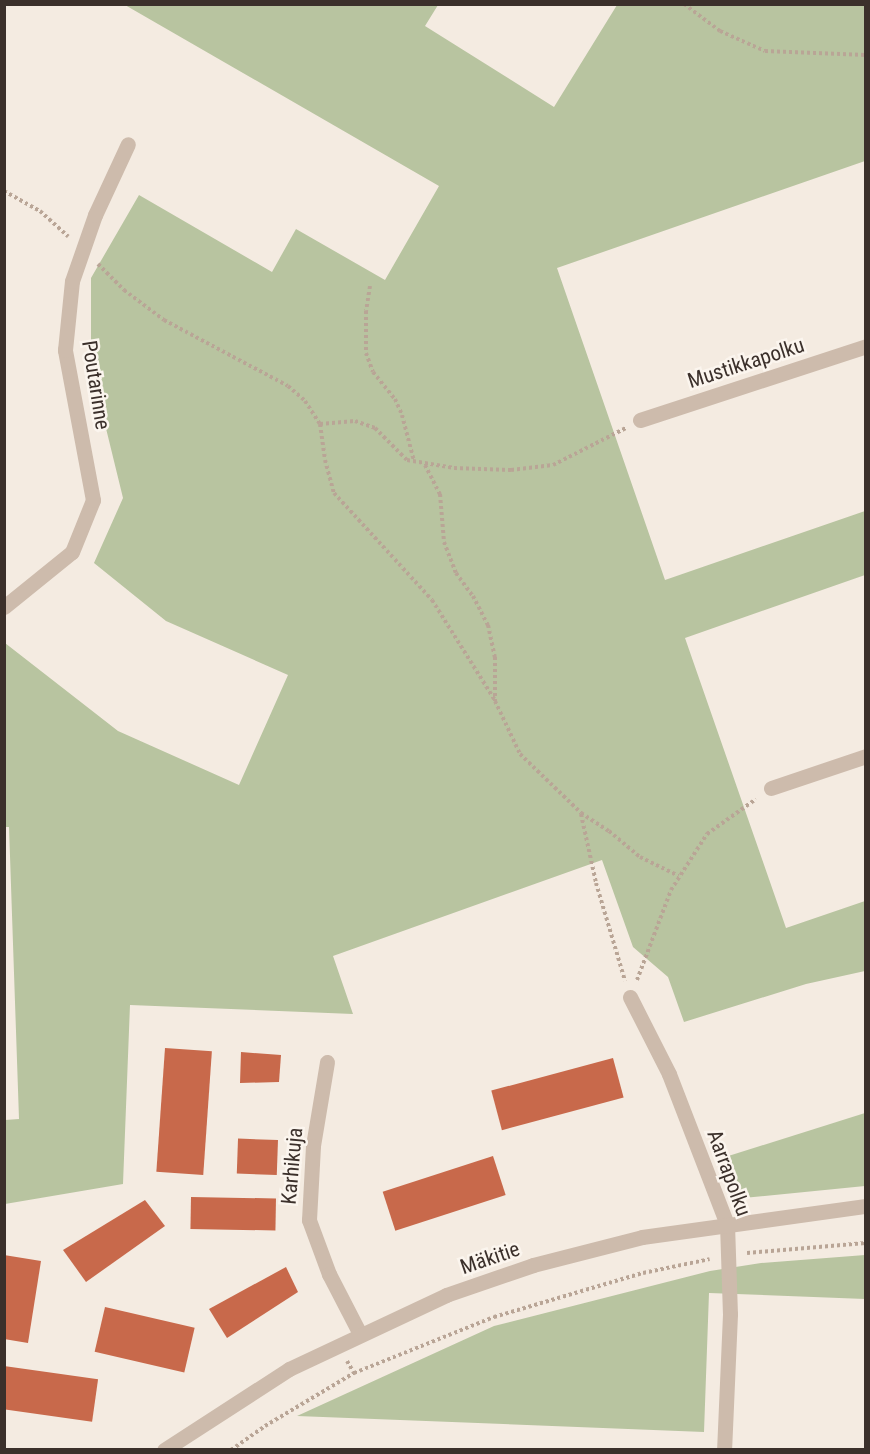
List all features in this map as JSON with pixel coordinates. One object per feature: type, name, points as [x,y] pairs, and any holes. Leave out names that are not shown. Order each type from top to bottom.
[{"type":"street","name":"Poutarinne","points":[[4,607],[72,552],[93,500],[65,350],[72,281],[82,248],[128,144]]},
{"type":"street","name":"Mustikkapolku","points":[[640,420],[866,346]]},
{"type":"street","points":[[771,788],[866,756]]},
{"type":"street","name":"Aarrapolku","points":[[630,997],[669,1074],[727,1224],[730,1255],[724,1449]]},
{"type":"street","name":"Karhikuja","points":[[327,1062],[313,1146],[309,1220],[329,1274],[360,1334]]},
{"type":"street","name":"Mäkitie","points":[[164,1449],[289,1369],[446,1295],[533,1265],[642,1237],[866,1206]]},
{"type":"path","points":[[684,4],[720,31],[765,51],[866,55]]},
{"type":"path","points":[[4,191],[40,211],[82,248],[124,290],[164,320],[288,386],[305,401],[320,424],[325,459],[334,493],[432,600],[495,701],[520,754],[580,813],[609,831],[640,857],[680,876]]},
{"type":"path","points":[[370,286],[366,311],[366,353],[373,372],[395,399],[402,415],[414,462]]},
{"type":"path","points":[[320,424],[355,421],[375,428],[407,460],[414,462],[511,470],[553,465],[640,420]]},
{"type":"path","points":[[424,464],[440,494],[444,542],[456,573],[473,596],[488,626],[495,657],[495,701]]},
{"type":"path","points":[[630,997],[671,890],[707,834],[771,788]]},
{"type":"path","points":[[580,813],[596,883],[630,997]]},
{"type":"path","points":[[231,1449],[354,1373],[494,1317],[643,1273],[730,1255],[866,1243]]},
{"type":"green space","points":[[125,5],[438,5],[425,26],[554,107],[617,5],[865,5],[865,161],[557,268],[665,580],[865,511],[865,575],[685,638],[786,928],[865,901],[865,971],[806,984],[684,1022],[668,977],[633,947],[602,860],[333,956],[353,1014],[130,1005],[123,1184],[5,1204],[5,1120],[19,1119],[9,827],[4,827],[5,643],[118,731],[239,785],[288,675],[166,621],[94,563],[123,498],[91,367],[91,278],[139,195],[272,272],[296,229],[385,280],[439,186]]},
{"type":"green space","points":[[865,1113],[865,1186],[733,1199],[722,1158]]},
{"type":"green space","points":[[865,1255],[865,1299],[709,1293],[704,1432],[297,1416],[494,1326],[710,1271],[761,1263]]},
{"type":"building","points":[[165,1048],[212,1051],[203,1175],[156,1172]]},
{"type":"building","points":[[241,1052],[281,1055],[279,1082],[240,1083]]},
{"type":"building","points":[[613,1058],[624,1098],[502,1130],[491,1091]]},
{"type":"building","points":[[238,1139],[278,1140],[277,1175],[237,1174]]},
{"type":"building","points":[[493,1156],[506,1195],[395,1231],[383,1192]]},
{"type":"building","points":[[191,1197],[276,1198],[275,1230],[190,1229]]},
{"type":"building","points":[[145,1200],[165,1226],[86,1282],[63,1250]]},
{"type":"building","points":[[4,1255],[41,1261],[28,1343],[4,1339]]},
{"type":"building","points":[[286,1267],[298,1292],[227,1338],[209,1309]]},
{"type":"building","points":[[105,1307],[195,1328],[184,1373],[95,1352]]},
{"type":"building","points":[[4,1366],[98,1379],[92,1422],[4,1409]]}]
